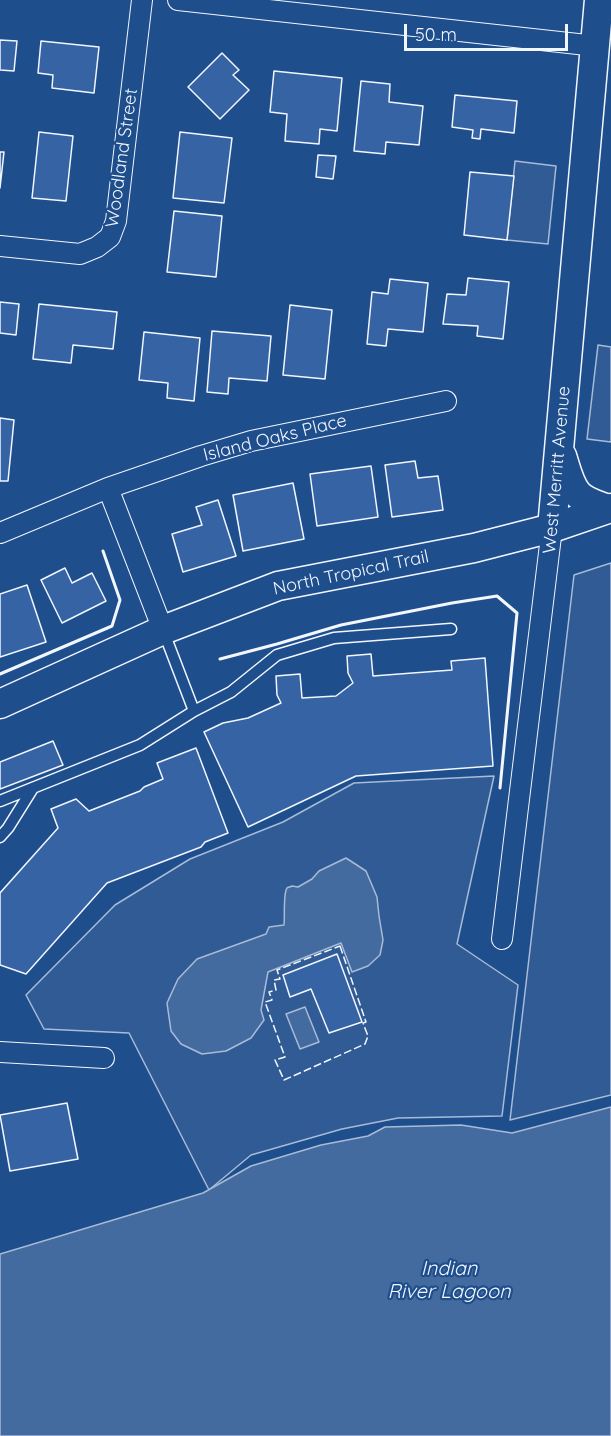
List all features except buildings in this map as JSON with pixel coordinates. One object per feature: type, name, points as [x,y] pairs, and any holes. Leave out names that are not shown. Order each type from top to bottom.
[{"type":"street","name":"Woodland Street","points":[[0,246],[80,254],[97,248],[110,237],[116,221],[142,0]]},
{"type":"street","points":[[178,0],[596,46]]},
{"type":"street","name":"West Merritt Avenue","points":[[502,939],[552,528],[599,0]]},
{"type":"street","name":"Island Oaks Place","points":[[0,533],[108,488],[251,441],[446,401]]},
{"type":"street","points":[[560,448],[569,479],[577,494],[587,501],[609,509]]},
{"type":"street","points":[[108,488],[163,630]]},
{"type":"street","name":"North Tropical Trail","points":[[0,704],[163,630],[278,586],[474,548],[552,528],[609,509]]},
{"type":"street","points":[[0,1052],[104,1058]]},
{"type":"lane","points":[[0,801],[140,745],[194,711],[231,692],[278,655],[334,638],[451,629]]},
{"type":"lane","points":[[163,630],[194,711]]},
{"type":"lane","points":[[0,837],[34,787]]},
{"type":"shaded area","points":[[515,161],[556,166],[548,244],[507,240]]},
{"type":"shaded area","points":[[598,345],[611,347],[611,442],[587,439]]},
{"type":"shaded area","points":[[611,563],[611,1095],[510,1120],[574,575]]},
{"type":"shaded area","points":[[494,776],[457,944],[518,985],[502,1116],[398,1118],[342,1129],[251,1155],[209,1190],[129,1033],[44,1029],[26,995],[115,905],[190,859],[283,822],[354,783]]},
{"type":"water","points":[[346,858],[366,871],[377,897],[383,940],[380,955],[368,966],[352,972],[341,943],[268,972],[261,1010],[264,1020],[251,1038],[226,1051],[202,1054],[181,1044],[171,1031],[167,1003],[178,979],[197,959],[266,934],[269,927],[284,925],[287,888],[298,887],[312,879],[319,871]]},
{"type":"water","points":[[305,1007],[319,1042],[300,1049],[286,1014]]},
{"type":"water","name":"Indian River Lagoon","points":[[611,1107],[611,1436],[0,1436],[0,1254],[203,1193],[251,1166],[321,1145],[368,1136],[385,1127],[461,1125],[512,1133]]},
{"type":"fence","points":[[340,946],[366,1022],[363,1023],[368,1036],[365,1044],[284,1080],[275,1060],[285,1057],[265,1002],[272,1000],[269,992],[276,990],[274,980],[280,979],[277,970],[340,946]]},
{"type":"wall","points":[[0,674],[112,626],[120,600],[103,551]]},
{"type":"wall","points":[[220,659],[341,625],[497,596],[517,613],[500,788]]}]
